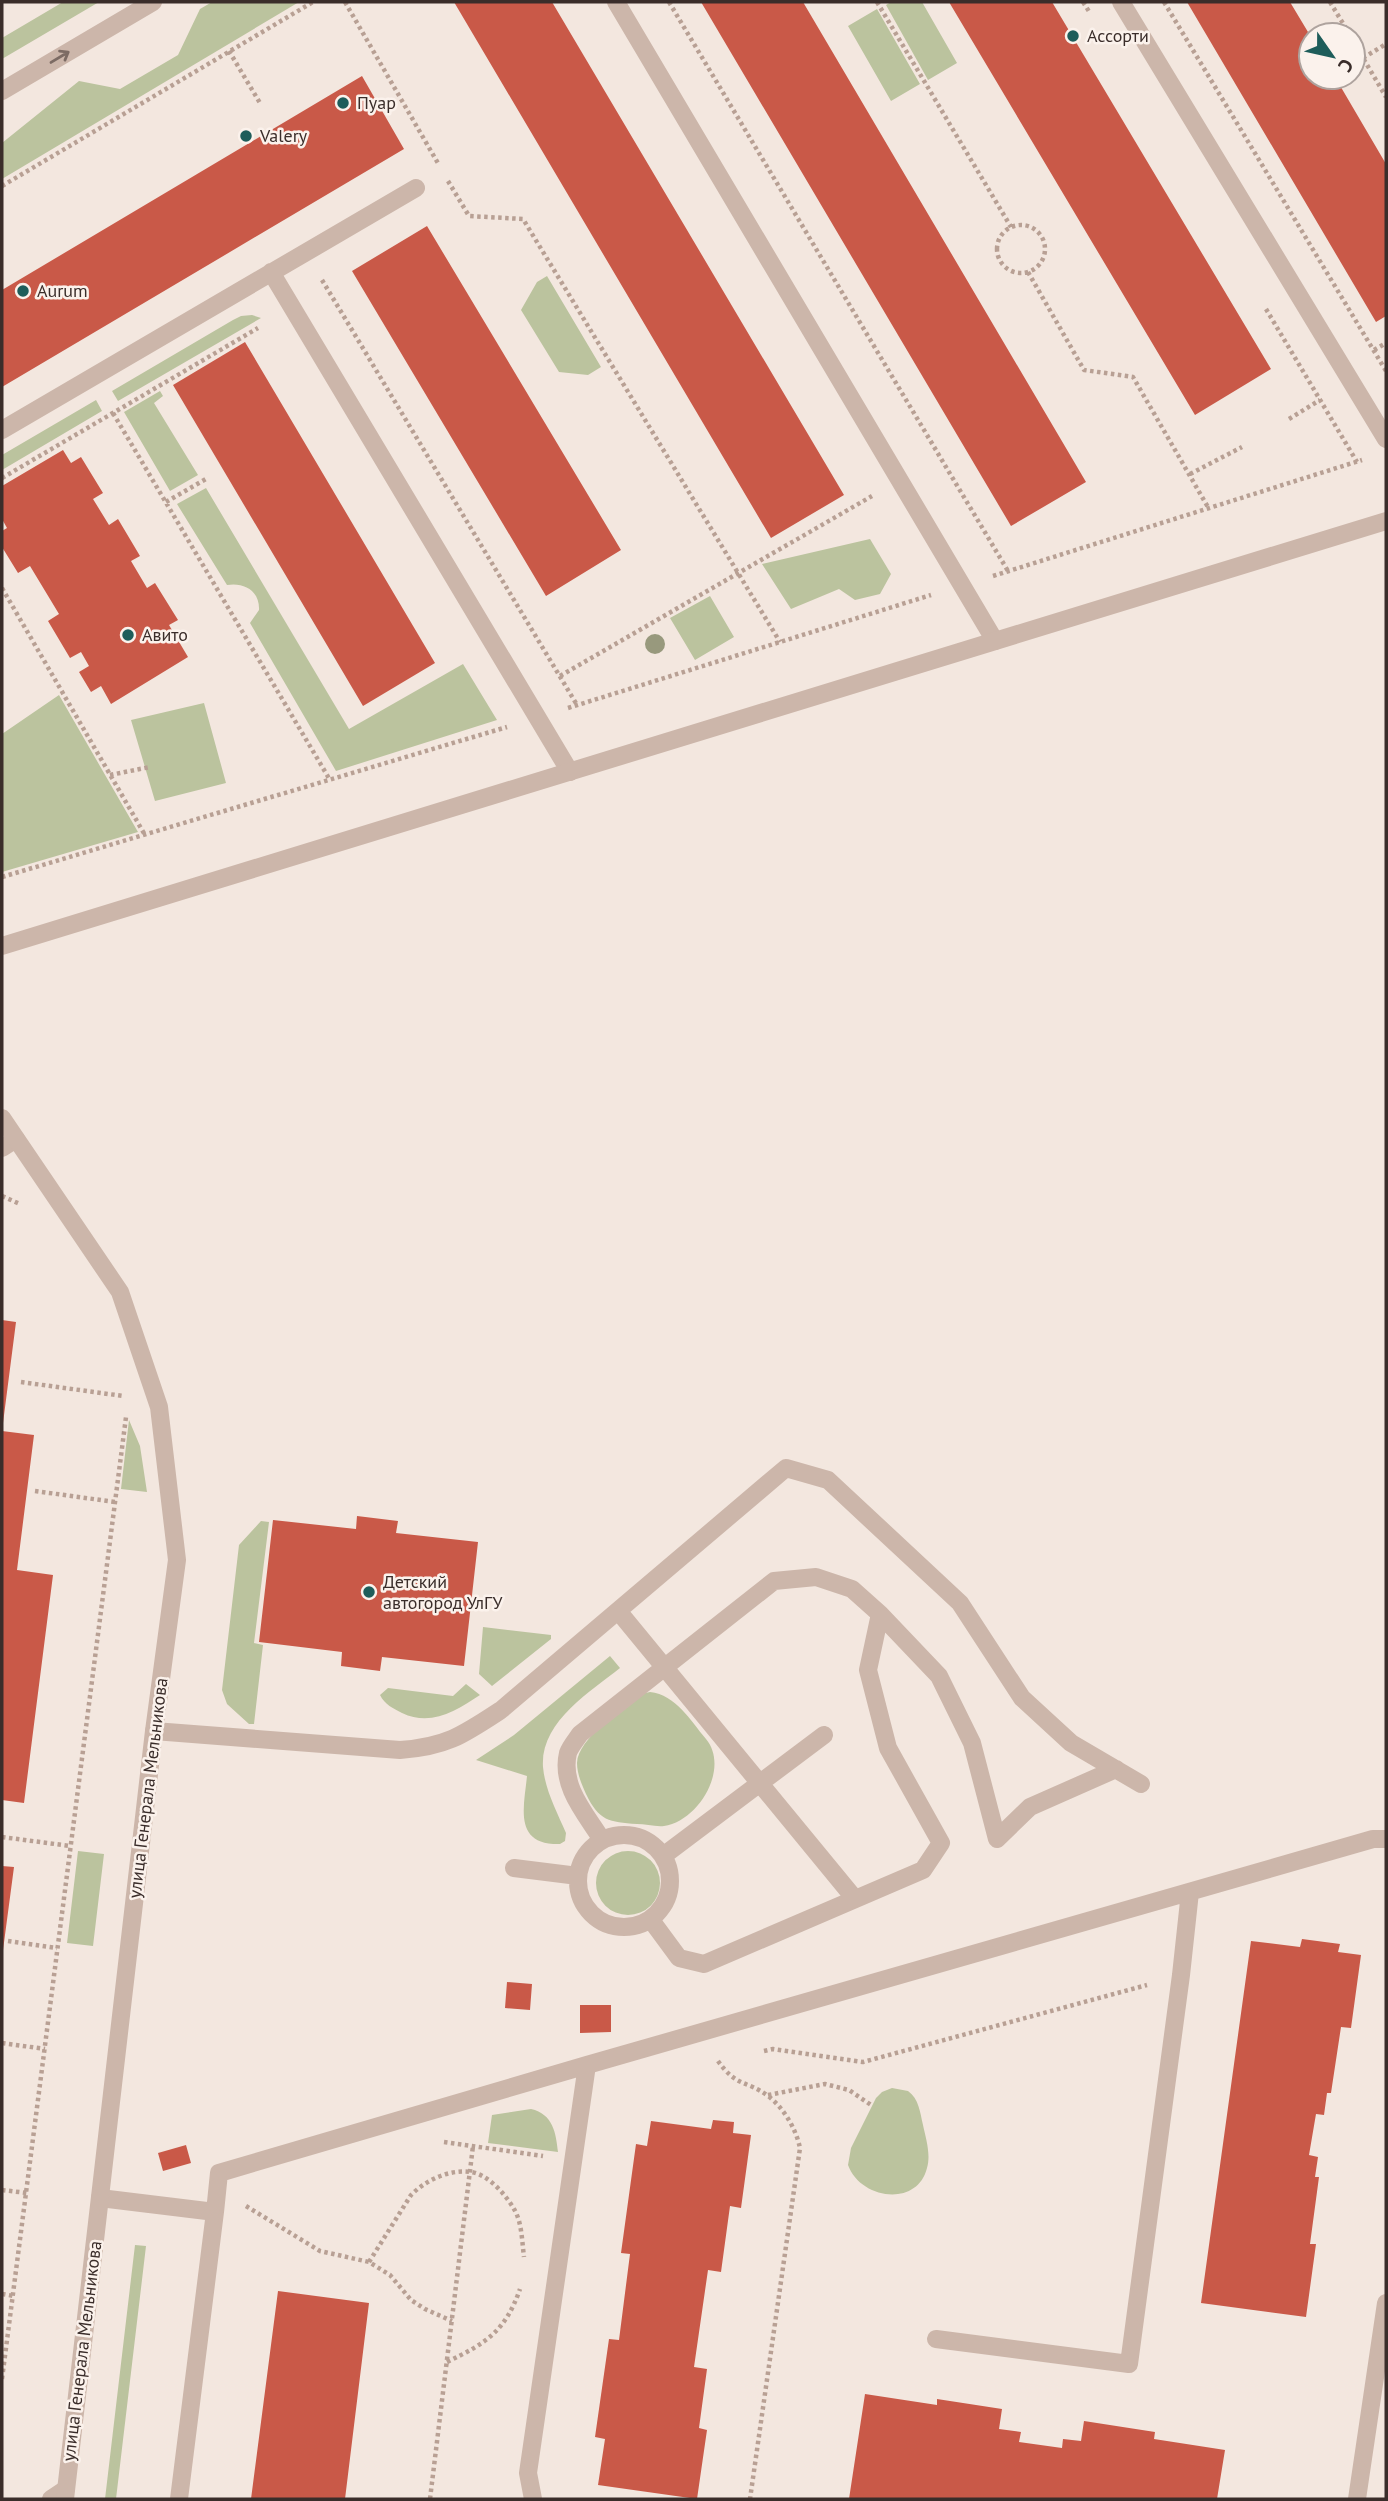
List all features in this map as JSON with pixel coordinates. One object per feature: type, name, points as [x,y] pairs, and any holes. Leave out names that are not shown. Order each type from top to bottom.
[{"type":"street","points":[[2,91],[153,2]]},
{"type":"street","points":[[616,2],[995,641]]},
{"type":"street","points":[[1121,2],[1386,439]]},
{"type":"street","points":[[2,430],[416,188]]},
{"type":"street","points":[[271,272],[569,772]]},
{"type":"street","points":[[2,946],[1386,521]]},
{"type":"street","name":"улица Генерала Мельникова","points":[[2,1118],[9,1144],[120,1292],[159,1407],[177,1560],[61,2496]]},
{"type":"street","points":[[154,1731],[400,1750],[430,1748],[464,1735],[501,1710],[786,1468],[828,1480],[960,1603],[1022,1698],[1071,1742],[1141,1784]]},
{"type":"street","points":[[602,1840],[570,1788],[567,1769],[569,1752],[580,1734],[774,1581],[816,1577],[852,1589],[880,1614],[939,1676],[972,1743],[997,1839],[1030,1807],[1116,1769]]},
{"type":"street","points":[[619,1612],[855,1899]]},
{"type":"street","points":[[651,1920],[679,1958],[704,1964],[923,1870],[942,1843],[888,1748],[868,1670],[880,1614]]},
{"type":"street","points":[[663,1856],[824,1735]]},
{"type":"street","points":[[617,1835],[633,1835],[647,1841],[663,1856],[671,1879],[668,1895],[662,1909],[651,1920],[628,1927],[606,1924],[593,1916],[584,1905],[578,1876],[590,1849],[602,1840],[617,1835]]},
{"type":"street","points":[[179,2499],[219,2173],[587,2064],[1373,1839],[1386,1839]]},
{"type":"street","points":[[514,1868],[578,1876]]},
{"type":"street","points":[[936,2339],[1129,2364],[1190,1892]]},
{"type":"street","points":[[533,2499],[528,2473],[587,2064]]},
{"type":"street","points":[[100,2198],[215,2213]]},
{"type":"street","points":[[1357,2499],[1386,2303]]},
{"type":"path","points":[[2,186],[313,2]]},
{"type":"path","points":[[345,2],[441,169]]},
{"type":"path","points":[[669,2],[1008,571]]},
{"type":"path","points":[[877,2],[1011,227]]},
{"type":"path","points":[[1164,2],[1386,371]]},
{"type":"path","points":[[1330,2],[1342,21]]},
{"type":"path","points":[[1367,56],[1386,44]]},
{"type":"path","points":[[229,51],[260,103]]},
{"type":"path","points":[[1367,65],[1386,97]]},
{"type":"path","points":[[448,180],[469,216],[523,219],[780,642]]},
{"type":"path","points":[[1018,224],[1034,228],[1044,239],[1045,255],[1042,262],[1028,272],[1012,271],[1000,261],[998,253],[1000,237],[1018,224]]},
{"type":"path","points":[[1028,272],[1084,370],[1133,377],[1209,509]]},
{"type":"path","points":[[320,276],[577,705]]},
{"type":"path","points":[[2,478],[258,328]]},
{"type":"path","points":[[1374,350],[1386,342]]},
{"type":"path","points":[[1289,419],[1320,400]]},
{"type":"path","points":[[113,413],[330,780]]},
{"type":"path","points":[[1190,474],[1242,447]]},
{"type":"path","points":[[2,877],[537,718],[1367,459]]},
{"type":"path","points":[[166,502],[206,479]]},
{"type":"path","points":[[560,676],[900,480]]},
{"type":"path","points":[[2,588],[145,835]]},
{"type":"path","points":[[110,775],[150,767]]},
{"type":"path","points":[[2,1196],[24,1207]]},
{"type":"path","points":[[21,1382],[124,1396],[120,1385]]},
{"type":"path","points":[[2,2379],[127,1409]]},
{"type":"path","points":[[35,1491],[115,1502]]},
{"type":"path","points":[[2,1837],[71,1846]]},
{"type":"path","points":[[8,1941],[57,1948]]},
{"type":"path","points":[[762,2051],[773,2049],[863,2062],[1181,1975]]},
{"type":"path","points":[[2,2043],[45,2049]]},
{"type":"path","points":[[706,2064],[729,2058]]},
{"type":"path","points":[[718,2060],[726,2073],[737,2082],[767,2095],[790,2122],[798,2136],[800,2148],[750,2499]]},
{"type":"path","points":[[767,2095],[825,2084],[849,2090],[871,2105]]},
{"type":"path","points":[[436,2140],[573,2160]]},
{"type":"path","points":[[430,2499],[473,2146]]},
{"type":"path","points":[[369,2262],[411,2195],[420,2186],[443,2176],[470,2171],[488,2180],[516,2211],[525,2260]]},
{"type":"path","points":[[2,2190],[27,2193]]},
{"type":"path","points":[[252,2198],[245,2209],[320,2251],[369,2262],[390,2275],[411,2300],[452,2321]]},
{"type":"path","points":[[447,2362],[474,2349],[507,2320],[523,2280]]},
{"type":"path","points":[[2,2294],[14,2296]]},
{"type":"green space","points":[[63,2],[99,2],[2,59],[2,38]]},
{"type":"green space","points":[[212,2],[299,2],[2,179],[2,143],[79,81],[120,89],[178,55],[200,9]]},
{"type":"green space","points":[[891,2],[922,2],[957,63],[928,80],[886,5]]},
{"type":"green space","points":[[877,9],[920,84],[891,101],[848,26]]},
{"type":"green space","points":[[547,276],[601,367],[588,375],[559,372],[521,310],[537,282]]},
{"type":"green space","points":[[252,315],[261,318],[118,401],[112,391],[233,320]]},
{"type":"green space","points":[[160,391],[163,396],[154,403],[198,475],[170,491],[124,412]]},
{"type":"green space","points":[[96,400],[102,411],[2,470],[2,455]]},
{"type":"green space","points":[[206,488],[349,729],[463,664],[497,720],[336,771],[250,623],[259,610],[257,598],[250,589],[227,585],[177,504]]},
{"type":"green space","points":[[870,539],[891,574],[880,594],[855,600],[839,589],[791,609],[762,564]]},
{"type":"green space","points":[[710,596],[734,637],[695,660],[670,618]]},
{"type":"green space","points":[[59,695],[138,832],[2,872],[2,734]]},
{"type":"green space","points":[[204,703],[226,783],[155,801],[131,720]]},
{"type":"green space","points":[[129,1420],[140,1446],[147,1492],[121,1489]]},
{"type":"green space","points":[[261,1521],[269,1522],[254,1643],[263,1645],[254,1724],[249,1724],[227,1704],[222,1690],[239,1545]]},
{"type":"green space","points":[[483,1627],[551,1635],[551,1639],[492,1686],[479,1674]]},
{"type":"green space","points":[[610,1656],[620,1668],[582,1698],[558,1722],[544,1751],[546,1784],[566,1833],[565,1841],[560,1844],[545,1843],[528,1831],[525,1822],[527,1776],[476,1760],[514,1735]]},
{"type":"green space","points":[[466,1684],[480,1695],[462,1707],[433,1718],[413,1717],[402,1713],[387,1704],[380,1695],[388,1688],[453,1696]]},
{"type":"green space","points":[[650,1692],[675,1703],[713,1751],[712,1778],[707,1792],[689,1814],[664,1826],[612,1821],[600,1815],[586,1794],[577,1767],[579,1753],[593,1734],[641,1694]]},
{"type":"green space","points":[[78,1851],[104,1854],[93,1946],[67,1943]]},
{"type":"green space","points":[[628,1851],[640,1853],[651,1860],[658,1871],[658,1895],[651,1906],[640,1913],[628,1915],[616,1913],[605,1906],[598,1895],[596,1883],[598,1871],[605,1860],[616,1853]]},
{"type":"green space","points":[[892,2088],[912,2094],[920,2111],[927,2141],[927,2168],[921,2181],[901,2194],[888,2194],[864,2185],[854,2177],[848,2165],[851,2148],[876,2098]]},
{"type":"green space","points":[[531,2109],[549,2120],[558,2152],[488,2143],[492,2115]]},
{"type":"green space","points":[[135,2245],[146,2246],[116,2499],[105,2499]]},
{"type":"building","points":[[454,2],[552,2],[844,495],[771,538]]},
{"type":"building","points":[[701,2],[803,2],[1086,482],[1011,526]]},
{"type":"building","points":[[949,2],[1052,2],[1271,369],[1195,415]]},
{"type":"building","points":[[1187,2],[1290,2],[1301,21],[1297,21],[1297,91],[1343,91],[1386,164],[1386,316],[1376,322]]},
{"type":"building","points":[[362,76],[404,149],[2,387],[2,290]]},
{"type":"building","points":[[427,226],[621,550],[546,596],[352,271]]},
{"type":"building","points":[[245,342],[435,663],[363,706],[173,385]]},
{"type":"building","points":[[63,450],[71,463],[81,457],[103,493],[93,499],[109,525],[118,519],[140,556],[131,561],[147,588],[155,583],[178,620],[169,625],[188,657],[111,704],[101,686],[91,692],[79,672],[89,666],[81,652],[70,658],[48,621],[59,614],[30,566],[18,573],[2,547],[2,531],[7,528],[2,519],[2,486]]},
{"type":"building","points":[[2,1320],[16,1322],[3,1423],[2,1423]]},
{"type":"building","points":[[2,1431],[34,1435],[17,1570],[53,1575],[24,1803],[2,1800]]},
{"type":"building","name":"Детский автогород УлГУ","points":[[357,1516],[398,1521],[396,1533],[478,1542],[464,1666],[382,1657],[380,1671],[341,1666],[342,1652],[259,1642],[273,1520],[356,1529]]},
{"type":"building","points":[[2,1866],[14,1867],[3,1950],[2,1950]]},
{"type":"building","points":[[1302,1939],[1340,1944],[1338,1952],[1361,1955],[1351,2028],[1341,2027],[1331,2093],[1327,2093],[1324,2115],[1316,2114],[1309,2155],[1318,2157],[1315,2177],[1319,2177],[1310,2244],[1316,2244],[1306,2317],[1201,2303],[1251,1941],[1300,1947]]},
{"type":"building","points":[[507,1982],[532,1984],[530,2010],[505,2008]]},
{"type":"building","points":[[580,2005],[611,2005],[611,2032],[580,2033]]},
{"type":"building","points":[[713,2120],[734,2122],[733,2133],[751,2135],[741,2208],[730,2206],[721,2272],[708,2270],[694,2367],[707,2369],[699,2428],[707,2430],[697,2499],[598,2485],[605,2439],[595,2437],[609,2339],[619,2340],[630,2254],[621,2253],[636,2144],[647,2146],[651,2121],[711,2129]]},
{"type":"building","points":[[186,2145],[191,2163],[163,2171],[158,2153]]},
{"type":"building","points":[[278,2291],[369,2303],[345,2499],[251,2499]]},
{"type":"building","points":[[865,2394],[937,2405],[937,2399],[1002,2409],[999,2429],[1021,2432],[1019,2442],[1062,2448],[1063,2439],[1081,2441],[1084,2421],[1155,2432],[1154,2439],[1225,2450],[1217,2499],[849,2499]]},
{"type":"place","name":"Ассорти","points":[[1073,36]]},
{"type":"place","name":"Пуар","points":[[343,103]]},
{"type":"place","name":"Valery","points":[[246,136]]},
{"type":"place","name":"Aurum","points":[[23,291]]},
{"type":"place","name":"Авито","points":[[128,635]]},
{"type":"place","name":"Детский автогород УлГУ","points":[[369,1592]]}]
